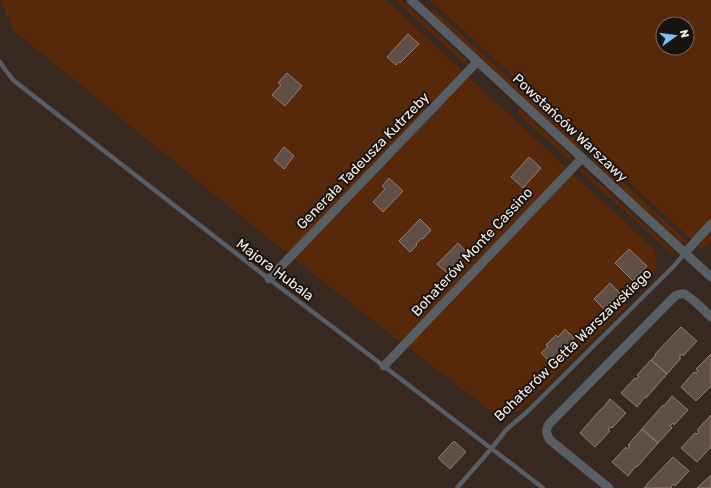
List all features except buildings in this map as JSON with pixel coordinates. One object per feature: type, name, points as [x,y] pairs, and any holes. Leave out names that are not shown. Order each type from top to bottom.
[{"type":"street","name":"Powstańców Warszawy","points":[[411,0],[711,277]]},
{"type":"street","name":"Generała Tadeusza Kutrzeby","points":[[268,279],[477,62]]},
{"type":"street","name":"Bohaterów Monte Cassino","points":[[384,366],[582,158]]},
{"type":"street","name":"Bohaterów Getta Warszawskiego","points":[[685,253],[711,224]]},
{"type":"street","points":[[609,488],[550,440],[546,434],[546,429],[549,424],[675,296],[684,294],[711,317]]},
{"type":"lane","name":"Majora Hubala","points":[[0,62],[13,80],[268,279],[543,488]]},
{"type":"lane","name":"Bohaterów Getta Warszawskiego","points":[[457,488],[507,429],[528,411],[673,267],[685,253]]},
{"type":"shaded area","points":[[0,0],[386,0],[655,250],[656,270],[624,302],[628,305],[518,412],[493,413],[269,239],[13,30]]},
{"type":"shaded area","points":[[396,0],[402,0],[465,59],[467,66],[410,14]]},
{"type":"shaded area","points":[[430,0],[711,0],[711,241],[703,250]]},
{"type":"shaded area","points":[[433,8],[584,147],[577,147],[430,11]]},
{"type":"shaded area","points":[[519,108],[570,155],[572,159],[571,162],[516,112]]},
{"type":"shaded area","points":[[592,154],[688,242],[681,242],[593,162],[591,158]]},
{"type":"shaded area","points":[[578,169],[583,169],[586,171],[672,250],[675,257]]}]
